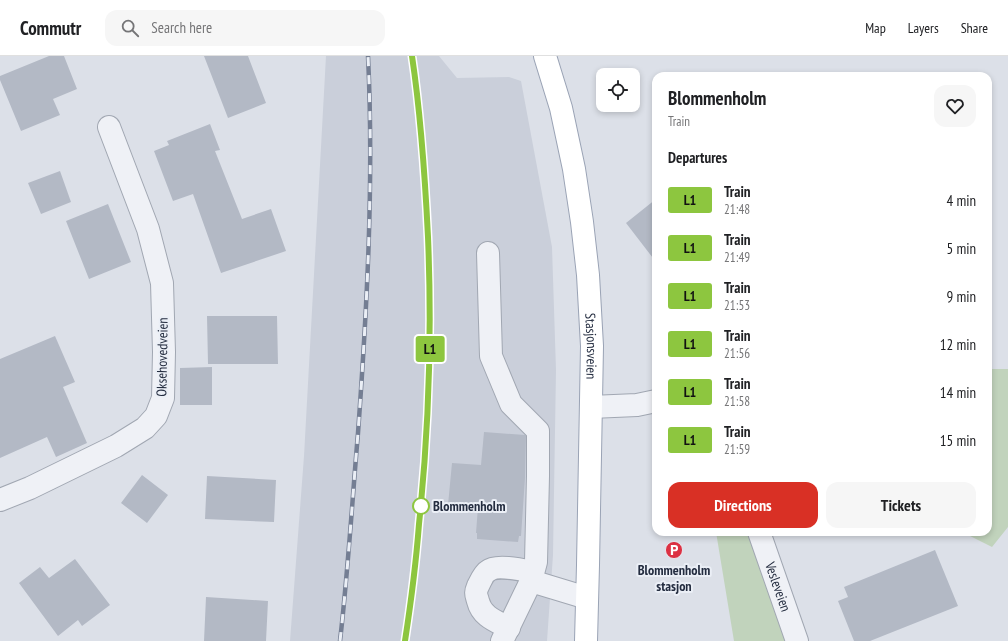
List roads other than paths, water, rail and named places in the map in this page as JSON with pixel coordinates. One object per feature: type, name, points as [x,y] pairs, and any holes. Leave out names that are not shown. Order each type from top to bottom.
[{"type":"main road","name":"Stasjonsveien","points":[[545,56],[561,108],[574,169],[588,275],[592,346],[586,641]]},
{"type":"street","name":"Oksehovedveien","points":[[0,500],[30,488],[116,446],[139,432],[156,416],[163,398],[164,352],[162,283],[148,229],[109,127]]},
{"type":"street","points":[[488,253],[491,356],[511,404],[538,431],[538,476],[536,562],[532,577],[505,635],[480,608],[476,592],[480,581],[488,570],[498,568],[518,569],[532,577],[587,598]]},
{"type":"street","points":[[590,407],[637,405],[652,401]]},
{"type":"street","name":"Vesleveien","points":[[760,536],[798,641]]},
{"type":"railway","points":[[340,641],[348,563],[367,292],[370,198],[370,103],[368,56]]},
{"type":"railway","points":[[405,641],[419,540],[427,438],[430,336],[426,189],[412,56]]},
{"type":"train","name":"L1","points":[[405,641],[417,552],[425,459],[430,346],[427,208],[420,115],[412,56]]},
{"type":"place","name":"Blommenholm","points":[[421,506]]},
{"type":"place","name":"Blommenholm stasjon","points":[[674,550]]}]
